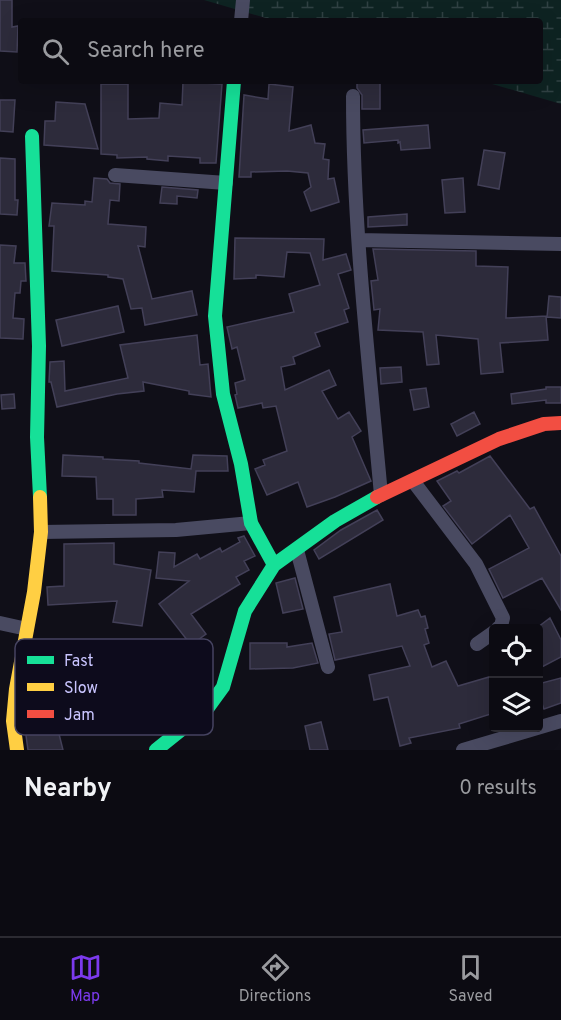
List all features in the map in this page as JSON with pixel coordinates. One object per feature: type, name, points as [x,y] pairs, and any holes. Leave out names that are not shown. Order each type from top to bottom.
[{"type":"street","points":[[241,18],[243,0]]},
{"type":"street","points":[[234,84],[215,316],[223,394],[241,464],[251,523],[274,565]]},
{"type":"street","points":[[354,96],[353,141],[358,240],[381,495]]},
{"type":"street","points":[[25,639],[41,532],[37,437],[39,346],[32,136]]},
{"type":"street","points":[[115,175],[226,183]]},
{"type":"street","points":[[358,240],[561,244]]},
{"type":"street","points":[[213,701],[223,687],[245,610],[274,565],[335,521],[381,495],[499,439],[544,424],[561,423]]},
{"type":"street","points":[[413,481],[476,564],[503,618],[502,624]]},
{"type":"street","points":[[41,532],[177,530],[251,523]]},
{"type":"street","points":[[297,550],[328,667]]},
{"type":"street","points":[[0,623],[27,629]]},
{"type":"street","points":[[477,644],[489,636]]},
{"type":"street","points":[[15,699],[13,721],[17,750]]},
{"type":"street","points":[[463,750],[561,721]]},
{"type":"street","points":[[156,750],[175,735]]},
{"type":"green space","points":[[204,0],[561,0],[561,104],[492,84],[543,84],[543,18],[266,18]]},
{"type":"building","points":[[0,0],[12,0],[12,27],[18,26],[17,52],[0,51]]},
{"type":"building","points":[[101,84],[128,84],[128,119],[159,118],[160,103],[182,105],[183,84],[222,84],[216,163],[200,163],[200,158],[168,156],[168,161],[147,159],[147,157],[117,158],[117,155],[101,154]]},
{"type":"building","points":[[269,84],[293,87],[289,131],[311,125],[315,143],[325,144],[323,159],[329,160],[328,179],[334,178],[339,202],[311,211],[304,192],[311,187],[308,173],[251,172],[251,177],[239,177],[244,95],[268,99]]},
{"type":"building","points":[[357,84],[380,84],[380,109],[362,109],[362,95]]},
{"type":"building","points":[[0,100],[15,100],[13,132],[0,131]]},
{"type":"building","points":[[56,102],[85,104],[98,149],[44,145],[45,121],[55,121]]},
{"type":"building","points":[[428,125],[430,148],[401,150],[398,140],[364,143],[363,130]]},
{"type":"building","points":[[484,150],[505,153],[499,189],[478,185]]},
{"type":"building","points":[[0,158],[15,159],[17,215],[0,214]]},
{"type":"building","points":[[94,178],[107,179],[110,183],[120,184],[119,201],[110,200],[108,224],[146,227],[145,247],[138,246],[152,299],[192,291],[197,315],[145,325],[142,308],[131,309],[123,279],[108,277],[108,275],[52,271],[54,226],[49,226],[52,203],[85,205],[85,201],[92,202]]},
{"type":"building","points":[[463,178],[465,212],[445,213],[442,180]]},
{"type":"building","points":[[162,187],[198,190],[197,198],[177,196],[177,204],[160,203]]},
{"type":"building","points":[[407,214],[407,225],[368,227],[368,217]]},
{"type":"building","points":[[235,238],[324,239],[323,260],[346,254],[351,270],[338,274],[349,308],[344,310],[348,322],[315,333],[320,346],[293,357],[295,364],[281,367],[285,390],[329,370],[336,385],[322,391],[338,419],[349,412],[361,431],[352,437],[371,481],[307,507],[298,482],[267,495],[255,469],[265,465],[263,460],[287,451],[276,406],[263,408],[262,403],[238,408],[235,383],[245,380],[237,347],[232,349],[227,327],[294,312],[289,294],[320,285],[310,253],[287,252],[284,277],[256,275],[256,278],[234,279]]},
{"type":"building","points":[[0,245],[16,246],[14,263],[25,263],[26,281],[21,281],[20,293],[15,293],[13,318],[24,319],[23,339],[0,338]]},
{"type":"building","points":[[373,249],[476,251],[476,266],[508,267],[506,318],[546,316],[548,340],[500,343],[503,372],[481,374],[478,339],[436,335],[439,364],[427,365],[423,332],[378,330],[380,309],[374,310],[371,281],[378,280]]},
{"type":"building","points":[[549,296],[561,297],[561,318],[547,317]]},
{"type":"building","points":[[118,306],[124,332],[62,346],[56,320]]},
{"type":"building","points":[[197,335],[200,365],[208,364],[211,397],[189,394],[189,391],[143,382],[144,391],[117,394],[57,407],[51,382],[49,382],[50,362],[64,361],[65,391],[128,378],[120,345]]},
{"type":"building","points":[[401,367],[402,382],[381,384],[380,368]]},
{"type":"building","points":[[546,387],[561,387],[561,403],[546,403],[546,400],[512,404],[511,394],[546,389]]},
{"type":"building","points":[[426,388],[429,407],[414,410],[410,390]]},
{"type":"building","points":[[14,394],[15,408],[2,409],[1,395]]},
{"type":"building","points":[[474,412],[480,424],[457,436],[451,424]]},
{"type":"building","points":[[63,455],[103,457],[103,459],[139,461],[139,463],[191,469],[193,455],[227,456],[228,471],[196,471],[194,492],[162,490],[163,497],[136,499],[136,515],[113,515],[113,499],[97,499],[96,477],[62,476]]},
{"type":"building","points":[[490,456],[530,509],[534,507],[561,556],[561,610],[542,578],[503,598],[489,569],[529,548],[510,515],[472,544],[443,506],[451,501],[437,481],[457,471],[459,473]]},
{"type":"building","points":[[377,510],[383,520],[319,559],[314,550],[341,530]]},
{"type":"building","points":[[244,536],[255,556],[244,561],[249,570],[236,577],[240,584],[191,614],[206,634],[199,639],[186,639],[159,604],[189,581],[156,578],[159,552],[175,553],[174,567],[197,554],[200,559],[220,548],[222,552],[240,542],[238,538]]},
{"type":"building","points":[[114,543],[114,564],[151,570],[142,626],[113,622],[117,601],[48,605],[47,587],[64,586],[64,544]]},
{"type":"building","points":[[295,578],[303,609],[283,613],[276,583]]},
{"type":"building","points":[[390,584],[397,616],[418,610],[421,617],[425,616],[428,628],[425,629],[429,643],[424,645],[432,667],[446,661],[458,686],[489,677],[489,715],[459,724],[460,728],[409,738],[411,743],[400,746],[388,697],[374,700],[369,675],[410,666],[402,646],[335,660],[329,634],[342,632],[334,597]]},
{"type":"building","points":[[550,618],[561,640],[561,657],[543,666],[543,624]]},
{"type":"building","points":[[250,643],[287,643],[287,647],[312,643],[318,663],[293,668],[250,669]]},
{"type":"building","points":[[561,678],[561,703],[544,709],[543,683]]},
{"type":"building","points":[[321,722],[328,750],[310,750],[305,726]]},
{"type":"building","points":[[26,735],[59,735],[63,750],[28,750]]},
{"type":"traffic: fast","points":[[234,84],[215,316],[223,394],[241,464],[251,523],[274,565]]},
{"type":"traffic: fast","points":[[32,136],[39,346],[37,437],[40,497]]},
{"type":"traffic: fast","points":[[213,701],[223,687],[245,611],[274,565],[335,521],[377,497]]},
{"type":"traffic: fast","points":[[156,750],[175,735]]},
{"type":"traffic: slow","points":[[25,639],[41,532],[40,497]]},
{"type":"traffic: slow","points":[[15,700],[13,721],[17,750]]},
{"type":"traffic: jam","points":[[377,497],[499,439],[544,424],[561,423]]}]
